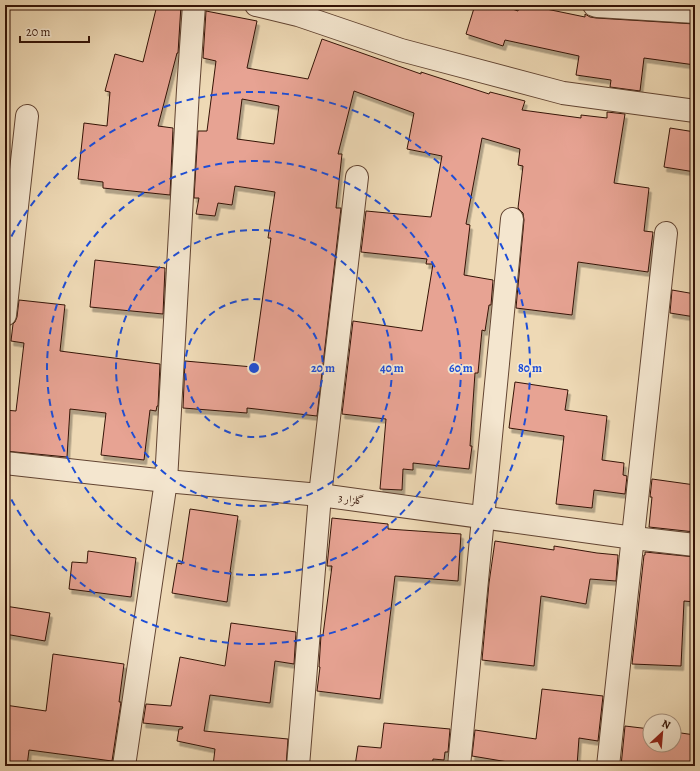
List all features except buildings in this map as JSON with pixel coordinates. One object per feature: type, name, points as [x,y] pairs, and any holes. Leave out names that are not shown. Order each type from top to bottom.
[{"type":"street","points":[[124,766],[166,481],[194,5]]},
{"type":"street","points":[[256,5],[298,14],[401,50],[563,93],[695,111]]},
{"type":"street","points":[[594,5],[695,12]]},
{"type":"street","points":[[5,315],[27,116]]},
{"type":"street","points":[[298,766],[320,495],[357,177]]},
{"type":"street","points":[[459,766],[512,219]]},
{"type":"street","points":[[608,766],[666,234]]},
{"type":"street","name":"گلزار 3","points":[[5,463],[166,481],[320,495],[695,545]]}]
